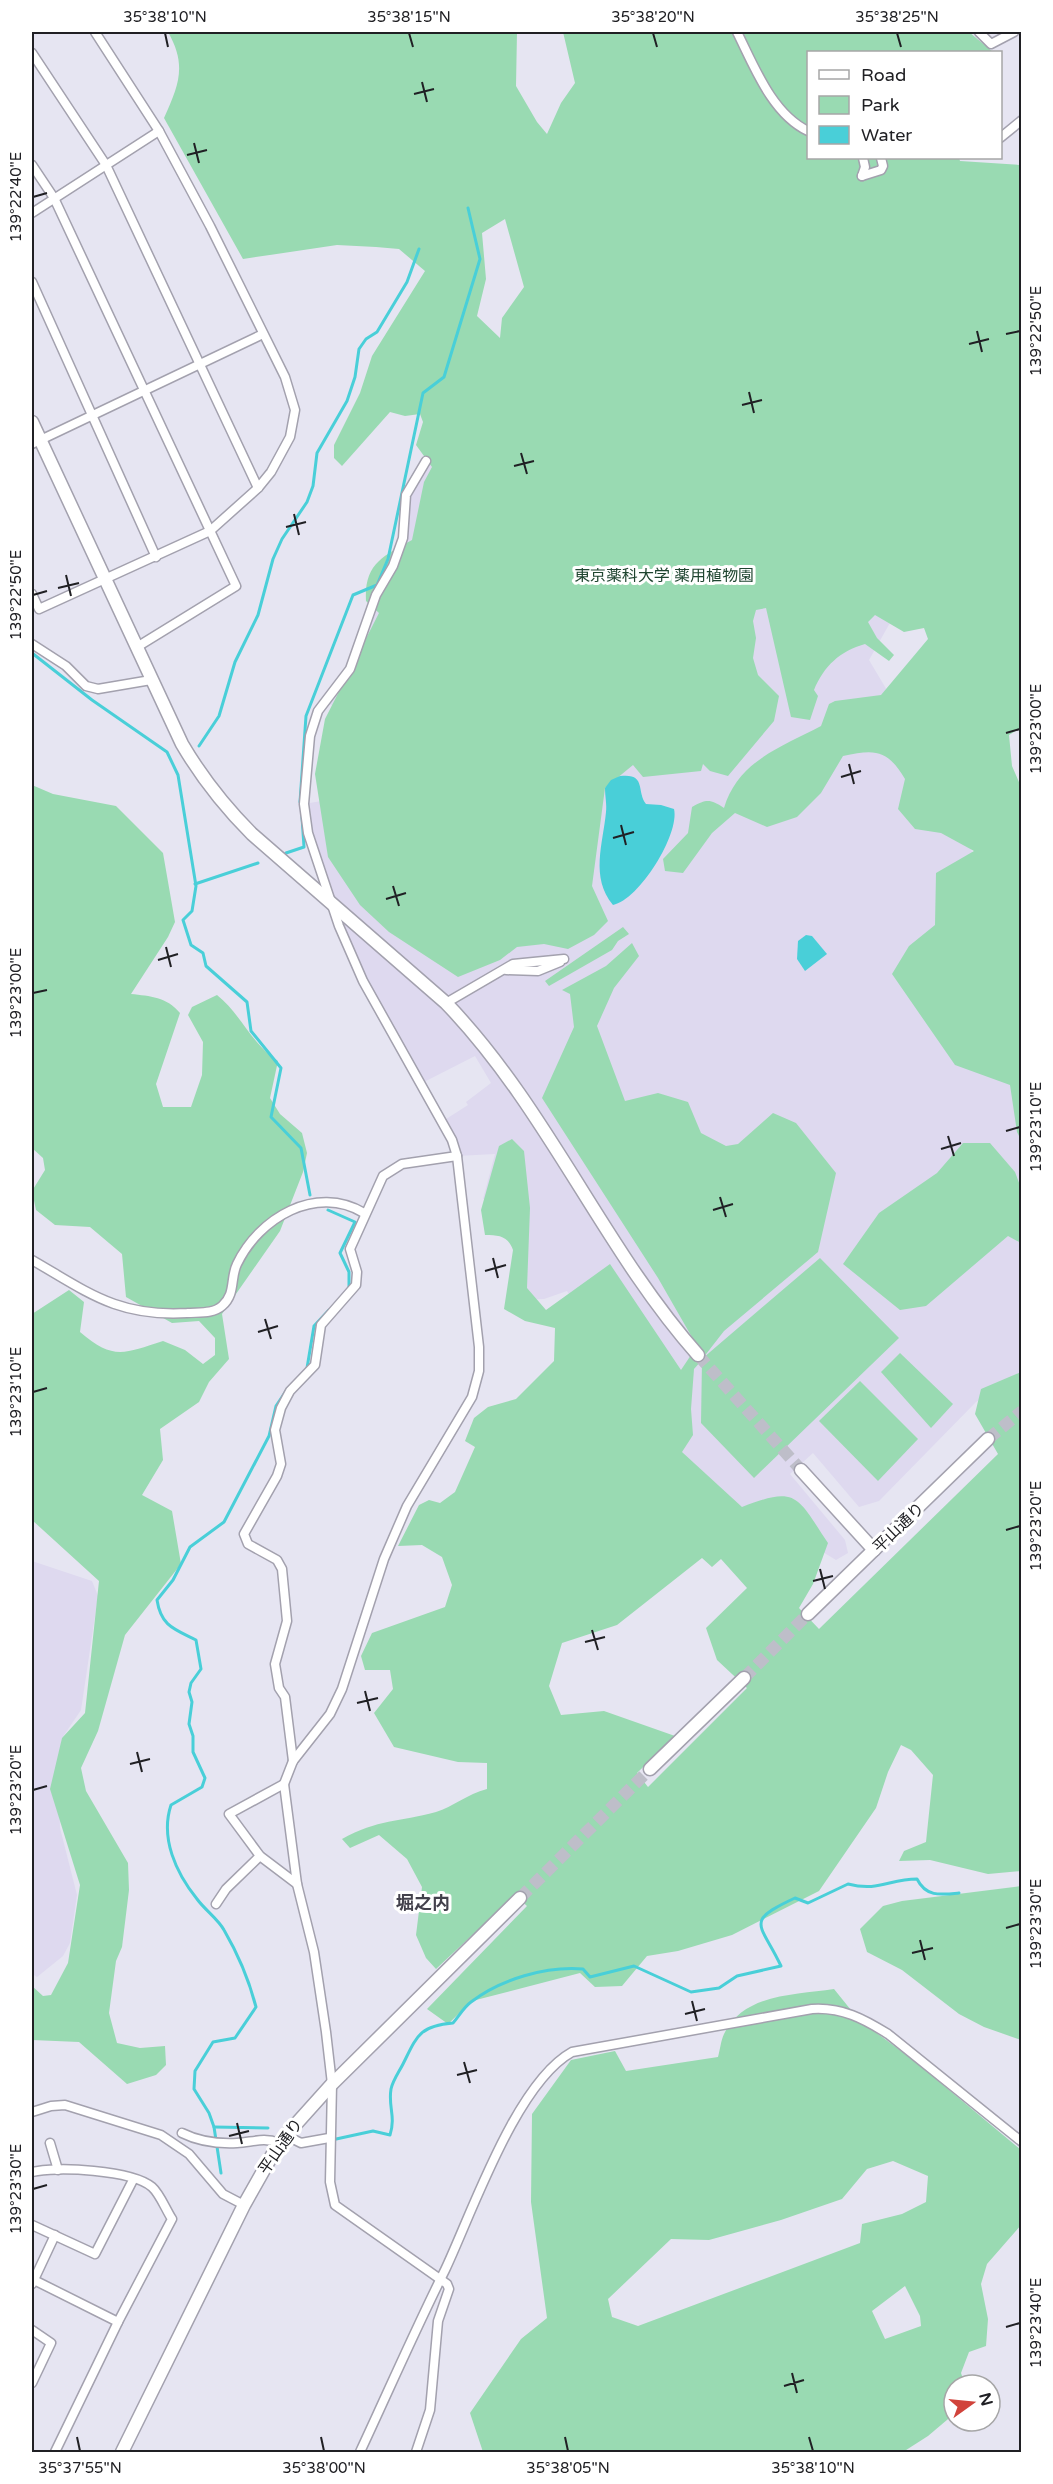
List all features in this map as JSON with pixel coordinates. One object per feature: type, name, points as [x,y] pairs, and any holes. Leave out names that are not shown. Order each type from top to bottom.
[{"type":"street","points":[[32,594],[39,609],[210,531],[258,488],[291,437],[295,410],[285,377],[159,131],[95,32]]},
{"type":"street","points":[[737,32],[781,110],[799,127],[807,131]]},
{"type":"street","points":[[979,32],[992,44],[1014,32]]},
{"type":"street","points":[[32,53],[106,165],[258,488]]},
{"type":"street","points":[[1002,136],[1022,120]]},
{"type":"street","points":[[32,213],[159,131]]},
{"type":"street","points":[[863,159],[865,166],[862,177],[881,170],[883,165],[881,159]]},
{"type":"street","points":[[32,165],[54,198],[236,586],[137,646]]},
{"type":"street","points":[[32,282],[156,557]]},
{"type":"street","points":[[36,442],[263,334]]},
{"type":"street","points":[[32,422],[36,442],[106,579],[182,744],[219,799],[252,834],[446,1003],[511,1080],[652,1296],[699,1355]]},
{"type":"street","points":[[416,2452],[430,2410],[438,2321],[448,2289],[447,2284],[334,2205],[330,2182],[329,2142],[332,2084],[315,1962],[297,1884],[284,1784],[293,1761],[330,1714],[342,1689],[384,1559],[407,1506],[472,1397],[479,1371],[479,1347],[457,1156],[441,1118],[363,981],[330,904],[308,833],[304,804],[310,736],[318,711],[350,669],[376,595],[393,566],[403,538],[406,495],[426,461]]},
{"type":"street","points":[[32,644],[66,666],[86,686],[98,689],[151,680]]},
{"type":"street","points":[[446,1003],[502,971],[523,962],[564,959],[555,966],[538,970],[502,971]]},
{"type":"street","points":[[293,1761],[285,1697],[279,1688],[275,1664],[287,1621],[282,1569],[277,1560],[248,1544],[244,1534],[277,1476],[281,1464],[275,1430],[281,1408],[290,1391],[315,1365],[321,1325],[356,1285],[357,1272],[350,1249],[364,1213],[383,1176],[402,1164],[457,1156]]},
{"type":"street","points":[[32,1260],[120,1308],[169,1314],[212,1311],[223,1306],[232,1293],[236,1266],[249,1244],[269,1223],[312,1202],[351,1205],[364,1213]]},
{"type":"street","name":"平山通り","points":[[808,1614],[988,1439]]},
{"type":"street","points":[[801,1470],[874,1550]]},
{"type":"street","points":[[650,1769],[744,1678]]},
{"type":"street","points":[[284,1784],[229,1814],[260,1856],[297,1884]]},
{"type":"street","points":[[216,1904],[226,1889],[260,1856]]},
{"type":"street","name":"平山通り","points":[[122,2452],[244,2205],[282,2139],[332,2084],[520,1898]]},
{"type":"street","points":[[360,2452],[485,2177],[517,2116],[560,2060],[572,2052],[812,2009],[841,2011],[867,2021],[888,2034],[1022,2142]]},
{"type":"street","points":[[37,2113],[65,2105],[161,2135],[189,2154],[223,2194],[244,2205]]},
{"type":"street","points":[[182,2133],[207,2142],[221,2143],[268,2138],[301,2144],[329,2142]]},
{"type":"street","points":[[50,2143],[58,2170]]},
{"type":"street","points":[[32,2172],[103,2171],[133,2180],[151,2187],[172,2219],[118,2322],[55,2452]]},
{"type":"street","points":[[32,2225],[95,2254],[133,2180]]},
{"type":"street","points":[[55,2235],[32,2282],[118,2322]]},
{"type":"street","points":[[32,2330],[51,2343],[32,2383]]},
{"type":"shaded area","points":[[455,445],[891,621],[869,660],[934,769],[968,845],[992,883],[1021,1038],[1022,1373],[976,1402],[879,1501],[859,1507],[813,1453],[790,1474],[845,1540],[848,1553],[836,1560],[793,1534],[752,1529],[633,1399],[567,1291],[544,1299],[507,1300],[523,1201],[483,1199],[495,1154],[457,1156],[443,1121],[468,1105],[466,1102],[491,1083],[475,1056],[422,1083],[363,981],[330,904],[304,804],[327,800],[382,727],[324,702],[350,669],[403,538],[406,495],[426,461]]},
{"type":"shaded area","points":[[32,1561],[92,1581],[98,1596],[81,1710],[62,1738],[58,1768],[60,1828],[77,1895],[70,1943],[63,1956],[37,1977],[32,1974]]},
{"type":"green space","name":"東京薬科大学 薬用植物園","points":[[168,32],[517,32],[516,86],[537,122],[547,134],[561,103],[575,83],[563,32],[969,32],[992,51],[807,51],[807,159],[959,159],[960,161],[1020,165],[1021,168],[1022,727],[1009,735],[1012,766],[1022,789],[1021,1140],[1017,1132],[1010,1085],[955,1065],[892,974],[909,946],[935,925],[936,873],[974,851],[941,833],[915,829],[898,809],[905,779],[886,757],[872,752],[843,756],[821,793],[797,817],[767,827],[735,813],[712,833],[683,873],[665,871],[663,859],[688,833],[692,807],[708,801],[724,808],[739,778],[750,767],[776,749],[821,726],[829,704],[835,701],[881,695],[928,639],[924,628],[904,632],[875,615],[868,622],[877,638],[894,655],[889,661],[865,644],[841,655],[818,681],[814,690],[818,696],[810,720],[791,717],[766,608],[756,610],[753,621],[756,638],[753,658],[758,675],[779,696],[774,721],[728,776],[710,771],[703,764],[701,771],[643,777],[633,765],[605,788],[592,886],[608,921],[594,935],[568,949],[544,944],[517,947],[500,960],[458,977],[389,932],[360,905],[328,857],[315,774],[325,719],[379,613],[366,601],[368,578],[377,563],[412,540],[424,482],[432,467],[416,445],[423,422],[420,414],[405,416],[390,412],[342,466],[334,458],[334,445],[360,393],[372,356],[425,271],[399,249],[376,247],[337,245],[243,259],[164,118],[177,85],[178,55]],"holes":[[[505,219],[524,287],[502,318],[500,338],[477,316],[486,279],[482,233]]]},
{"type":"green space","points":[[32,785],[53,794],[116,806],[163,853],[175,922],[168,937],[131,994],[164,1000],[180,1013],[156,1084],[163,1107],[191,1107],[202,1075],[203,1042],[188,1015],[192,1007],[217,995],[233,1011],[261,1047],[278,1061],[270,1098],[280,1114],[302,1133],[307,1153],[303,1172],[280,1231],[222,1314],[229,1359],[209,1382],[199,1402],[160,1429],[163,1460],[142,1495],[172,1511],[181,1564],[125,1635],[98,1731],[81,1768],[86,1791],[128,1863],[129,1890],[122,1947],[116,1961],[109,2013],[117,2043],[140,2048],[165,2046],[166,2065],[156,2075],[127,2084],[79,2042],[32,2040],[32,1986],[43,1996],[51,1995],[68,1963],[80,1885],[50,1789],[62,1738],[85,1713],[99,1581],[32,1520],[32,1314],[69,1290],[84,1302],[80,1332],[110,1351],[128,1351],[163,1341],[185,1350],[203,1364],[215,1355],[215,1338],[199,1321],[172,1323],[126,1297],[122,1254],[90,1227],[55,1225],[36,1210],[32,1191],[45,1170],[43,1158],[32,1148]]},
{"type":"green space","points":[[623,927],[629,934],[618,941],[612,950],[549,986],[545,981]]},
{"type":"green space","points":[[632,943],[639,956],[614,988],[597,1026],[625,1101],[658,1093],[688,1102],[701,1133],[726,1146],[738,1144],[773,1113],[796,1123],[836,1173],[818,1252],[724,1331],[703,1358],[820,1258],[899,1338],[754,1478],[701,1423],[702,1360],[694,1369],[691,1409],[693,1435],[682,1452],[742,1507],[761,1500],[786,1497],[802,1506],[809,1515],[828,1543],[813,1584],[799,1608],[819,1629],[998,1454],[975,1414],[981,1389],[1021,1372],[1021,1871],[988,1874],[930,1860],[899,1861],[904,1851],[926,1842],[933,1775],[911,1750],[901,1745],[888,1772],[876,1808],[819,1891],[732,1935],[678,1951],[647,1956],[622,1986],[595,1987],[580,1973],[472,2001],[448,2024],[427,2009],[527,1906],[515,1895],[436,1969],[426,1958],[416,1935],[422,1887],[407,1859],[379,1835],[350,1848],[342,1839],[378,1824],[436,1812],[487,1789],[487,1763],[458,1762],[394,1747],[374,1713],[393,1689],[390,1670],[365,1670],[361,1656],[372,1633],[445,1607],[452,1585],[442,1557],[422,1545],[398,1546],[419,1505],[429,1500],[440,1503],[455,1492],[475,1447],[465,1441],[474,1418],[488,1407],[516,1399],[554,1361],[555,1328],[525,1321],[504,1309],[513,1250],[502,1237],[485,1235],[481,1210],[499,1146],[512,1139],[524,1151],[530,1208],[527,1288],[546,1310],[610,1264],[681,1370],[697,1346],[658,1278],[542,1098],[574,1027],[570,994],[562,990],[606,966]],"holes":[[[702,1558],[712,1567],[721,1559],[747,1588],[706,1628],[717,1660],[747,1688],[648,1787],[637,1773],[675,1736],[604,1711],[561,1715],[549,1686],[562,1643],[617,1625]]]},
{"type":"green space","points":[[963,1143],[990,1143],[1015,1172],[1021,1188],[1021,1243],[1008,1236],[926,1306],[900,1310],[843,1264],[879,1213],[937,1173]]},
{"type":"green space","points":[[900,1353],[953,1404],[931,1428],[881,1372]]},
{"type":"green space","points":[[860,1381],[918,1439],[878,1481],[819,1421]]},
{"type":"green space","points":[[1021,1886],[1021,2040],[984,2027],[959,2014],[902,1970],[867,1952],[860,1929],[883,1906],[902,1901]]},
{"type":"green space","points":[[834,1989],[859,2020],[912,2059],[1021,2150],[1021,2225],[987,2264],[981,2284],[988,2319],[986,2346],[969,2352],[961,2373],[942,2373],[942,2424],[903,2452],[483,2452],[470,2413],[521,2339],[547,2318],[531,2202],[532,2114],[571,2060],[615,2051],[626,2071],[718,2057],[724,2034],[744,2011],[758,2003],[788,1995]],"holes":[[[893,2161],[928,2176],[926,2202],[902,2214],[862,2224],[860,2243],[638,2326],[612,2317],[608,2299],[671,2239],[709,2240],[781,2220],[842,2199],[867,2169]],[[905,2286],[920,2316],[921,2326],[885,2339],[872,2311]]]},
{"type":"water","points":[[620,776],[634,777],[637,780],[646,804],[674,809],[674,820],[664,849],[645,879],[623,900],[613,905],[602,883],[600,860],[606,809],[605,788],[611,780]]},
{"type":"water","points":[[806,935],[812,936],[827,954],[805,971],[797,959],[798,941]]},
{"type":"waterway","points":[[300,802],[306,716],[353,595],[377,585],[388,559],[423,393],[444,377],[480,259],[468,208]]},
{"type":"waterway","points":[[199,746],[219,716],[235,662],[258,615],[273,559],[282,539],[307,502],[313,486],[317,453],[347,401],[355,377],[359,349],[366,339],[377,332],[407,282],[419,249]]},
{"type":"waterway","points":[[32,653],[92,700],[167,752],[178,775],[196,886],[192,911],[183,920],[191,945],[203,953],[206,966],[247,1002],[251,1031],[281,1068],[271,1117],[301,1148],[310,1195]]},
{"type":"waterway","points":[[286,853],[304,847],[302,817]]},
{"type":"waterway","points":[[195,884],[258,863]]},
{"type":"waterway","points":[[328,1210],[355,1222],[340,1253],[349,1272],[349,1287]]},
{"type":"waterway","points":[[307,1368],[314,1326],[329,1310]]},
{"type":"waterway","points":[[221,2173],[214,2127],[209,2113],[194,2089],[195,2071],[213,2042],[235,2038],[256,2007],[229,1939],[215,1918],[189,1889],[172,1855],[167,1830],[171,1805],[202,1787],[205,1778],[193,1752],[193,1736],[189,1724],[192,1702],[189,1692],[191,1683],[201,1669],[196,1640],[165,1621],[157,1600],[173,1580],[190,1547],[224,1522],[269,1436],[276,1406],[288,1388]]},
{"type":"waterway","points":[[304,2146],[373,2131],[390,2135],[391,2089],[416,2040],[426,2030],[453,2023],[471,2002],[510,1981],[554,1970],[583,1969],[590,1977],[634,1966],[691,1992],[719,1988],[737,1976],[781,1966],[763,1932],[762,1919],[768,1913],[795,1898],[808,1903],[848,1884],[868,1887],[917,1879],[925,1889],[934,1894],[959,1893]]},
{"type":"waterway","points":[[214,2127],[268,2128]]},
{"type":"tunnel","points":[[698,1355],[801,1470]]},
{"type":"tunnel","points":[[988,1439],[1022,1411]]},
{"type":"tunnel","points":[[744,1678],[808,1614]]},
{"type":"tunnel","points":[[520,1898],[650,1769]]},
{"type":"district","name":"堀之内","points":[[423,1903]]}]
